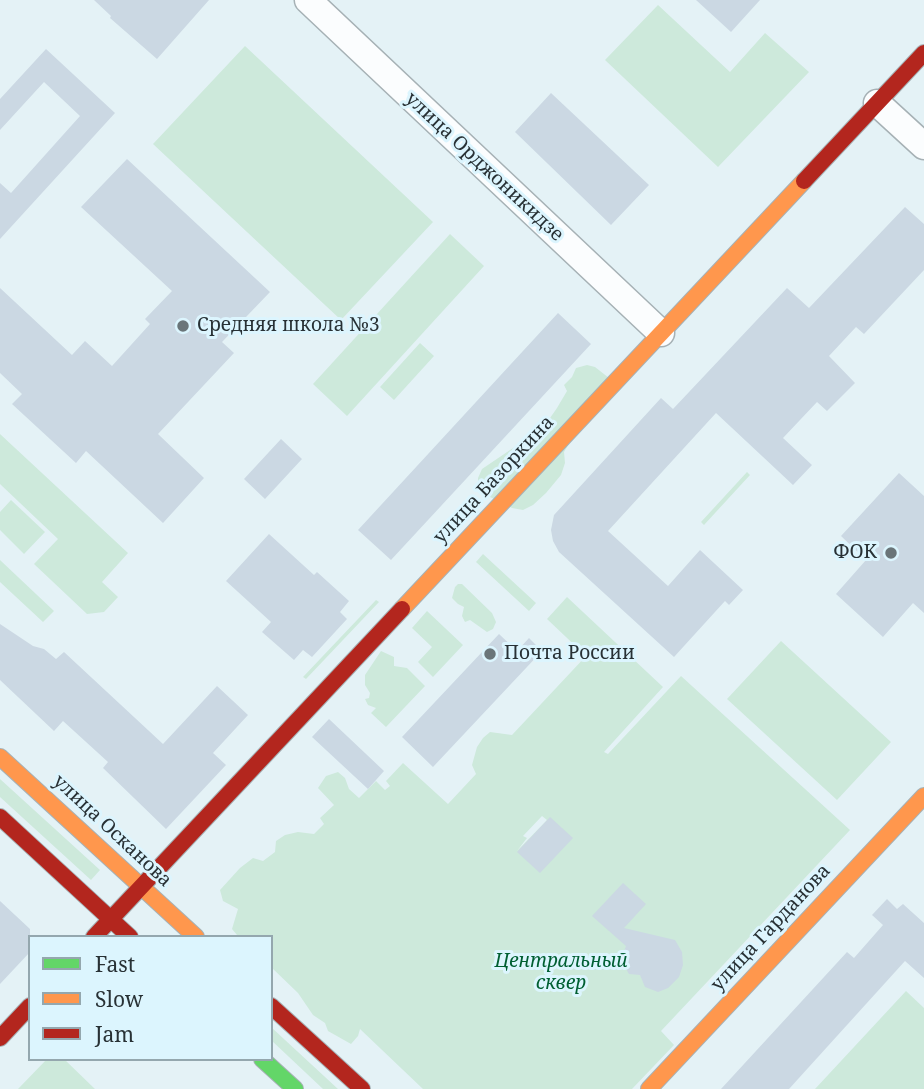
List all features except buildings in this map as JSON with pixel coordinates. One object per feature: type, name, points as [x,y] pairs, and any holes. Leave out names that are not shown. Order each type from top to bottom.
[{"type":"street","name":"улица Орджоникидзе","points":[[308,0],[661,333]]},
{"type":"street","name":"улица Базоркина","points":[[96,935],[924,53]]},
{"type":"street","points":[[877,103],[924,146]]},
{"type":"street","name":"улица Осканова","points":[[0,757],[194,935]]},
{"type":"street","name":"улица Гарданова","points":[[649,1089],[924,796]]},
{"type":"street","points":[[0,817],[128,935]]},
{"type":"street","points":[[0,1038],[28,1008]]},
{"type":"street","points":[[273,1008],[362,1089]]},
{"type":"street","points":[[264,1061],[295,1089]]},
{"type":"green space","points":[[658,5],[730,72],[765,33],[809,72],[718,167],[605,60]]},
{"type":"green space","points":[[245,46],[433,222],[341,320],[153,144]]},
{"type":"green space","points":[[450,234],[484,266],[347,416],[313,384]]},
{"type":"green space","points":[[420,343],[434,356],[394,400],[380,387]]},
{"type":"green space","points":[[587,365],[595,367],[609,378],[564,452],[565,463],[561,475],[533,505],[523,510],[512,508],[484,494],[478,488],[482,469],[516,446],[526,447],[538,424],[550,418],[557,408],[567,391],[564,385],[576,368]]},
{"type":"green space","points":[[0,434],[128,553],[102,582],[118,597],[104,612],[87,614],[34,564],[58,539],[0,484]]},
{"type":"green space","points":[[747,472],[750,475],[704,525],[701,522]]},
{"type":"green space","points":[[11,500],[45,532],[24,554],[0,530],[0,512]]},
{"type":"green space","points":[[483,554],[536,603],[529,611],[476,562]]},
{"type":"green space","points":[[0,560],[54,611],[43,622],[0,582]]},
{"type":"green space","points":[[458,584],[462,584],[492,613],[496,622],[493,629],[487,632],[470,620],[465,622],[462,616],[464,607],[452,598]]},
{"type":"green space","name":"Центральный сквер","points":[[567,597],[663,687],[604,752],[608,754],[681,676],[850,830],[661,1031],[674,1045],[632,1089],[423,1089],[360,1029],[351,1044],[328,1031],[325,1023],[313,1015],[298,993],[273,969],[273,935],[237,935],[232,929],[238,909],[223,901],[220,890],[253,858],[263,861],[275,852],[276,841],[285,835],[298,832],[314,834],[324,824],[320,818],[334,805],[318,788],[326,776],[338,772],[345,778],[349,789],[359,798],[376,781],[385,790],[390,786],[386,781],[403,763],[448,804],[476,774],[472,765],[477,747],[483,738],[490,732],[512,735],[586,656],[547,619]],"holes":[[[542,816],[547,820],[517,851],[527,838],[523,836]]]},
{"type":"green space","points":[[376,600],[379,602],[306,679],[303,677]]},
{"type":"green space","points":[[427,611],[463,645],[433,677],[418,662],[432,647],[412,628]]},
{"type":"green space","points":[[781,641],[891,742],[837,800],[727,699]]},
{"type":"green space","points":[[381,651],[394,657],[394,666],[407,668],[425,686],[386,727],[371,713],[376,708],[368,705],[365,699],[369,698],[370,693],[365,685],[365,675]]},
{"type":"green space","points":[[0,779],[100,870],[91,880],[0,797]]},
{"type":"green space","points":[[906,991],[924,1008],[924,1089],[815,1089]]},
{"type":"green space","points":[[273,1029],[338,1089],[323,1089],[273,1042]]},
{"type":"green space","points":[[45,1061],[66,1061],[95,1089],[18,1089]]},
{"type":"traffic: fast","points":[[264,1061],[295,1089]]},
{"type":"traffic: slow","points":[[402,609],[804,181]]},
{"type":"traffic: slow","points":[[0,757],[194,935]]},
{"type":"traffic: slow","points":[[649,1089],[924,796]]},
{"type":"traffic: jam","points":[[804,181],[924,53]]},
{"type":"traffic: jam","points":[[96,935],[402,609]]},
{"type":"traffic: jam","points":[[0,817],[128,935]]},
{"type":"traffic: jam","points":[[0,1038],[28,1008]]},
{"type":"traffic: jam","points":[[273,1008],[362,1089]]},
{"type":"place","name":"Средняя школа №3","points":[[183,326]]},
{"type":"place","name":"ФОК","points":[[891,553]]},
{"type":"place","name":"Почта России","points":[[490,654]]}]
